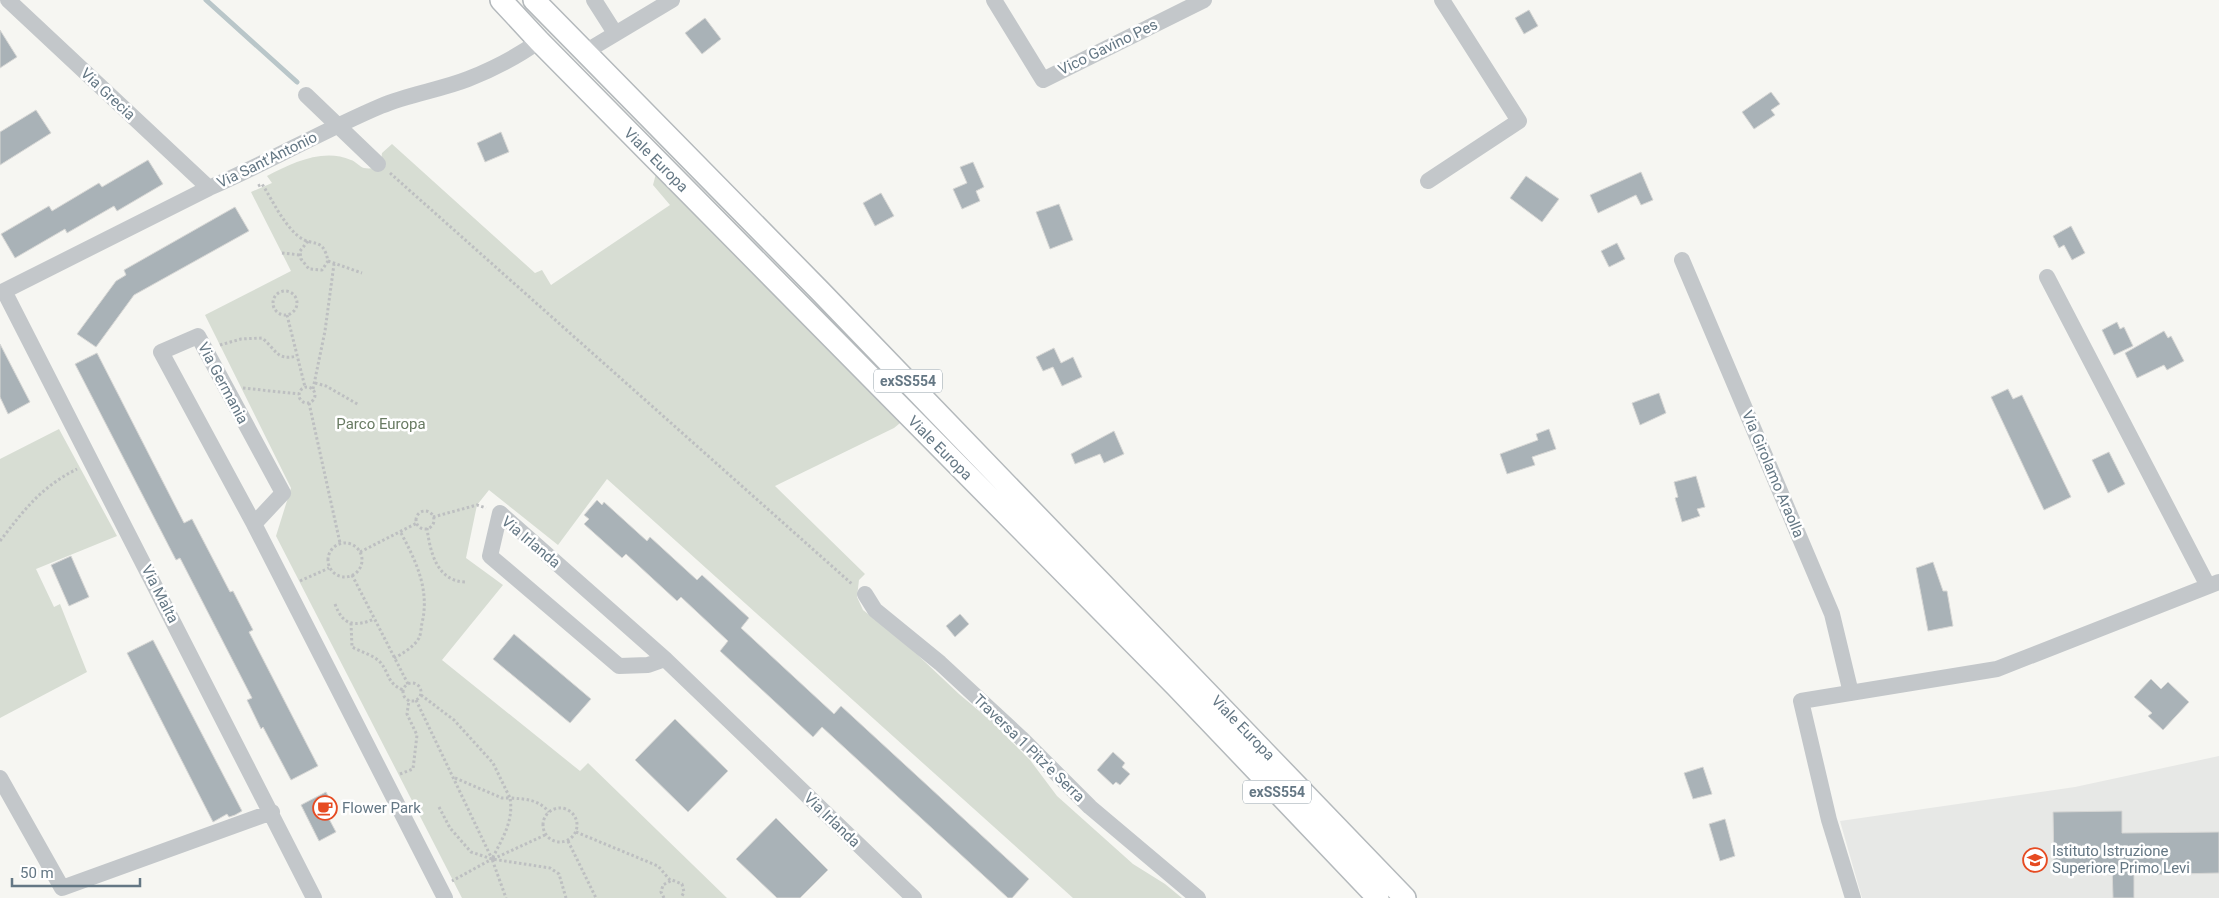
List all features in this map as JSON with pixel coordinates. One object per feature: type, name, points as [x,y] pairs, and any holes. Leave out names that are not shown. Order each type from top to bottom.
[{"type":"main road","name":"Viale Europa","points":[[501,0],[539,41],[1176,686],[1378,898]]},
{"type":"main road","name":"Viale Europa","points":[[534,0],[855,326],[1406,898]]},
{"type":"street","points":[[594,0],[615,33]]},
{"type":"street","points":[[585,52],[672,0]]},
{"type":"street","name":"Vico Gavino Pes","points":[[994,0],[1043,80],[1204,0]]},
{"type":"street","points":[[1428,181],[1519,121],[1442,0]]},
{"type":"street","name":"Via Grecia","points":[[6,4],[209,188]]},
{"type":"street","name":"Via Sant'Antonio","points":[[2,292],[209,188],[242,174],[337,124],[384,104],[467,79],[520,54],[539,41]]},
{"type":"street","points":[[306,96],[378,164]]},
{"type":"street","name":"Via Girolamo Araolla","points":[[1682,260],[1832,614],[1852,693]]},
{"type":"street","points":[[1854,898],[1830,820],[1801,701],[1997,669],[2214,584],[2047,278]]},
{"type":"street","name":"Via Malta","points":[[2,292],[272,812],[314,898]]},
{"type":"street","name":"Via Germania","points":[[254,524],[283,493],[198,336],[161,352],[254,524],[443,892]]},
{"type":"street","name":"Via Irlanda","points":[[665,659],[648,665],[619,666],[490,556],[500,513],[665,659],[914,898]]},
{"type":"street","name":"Traversa 1 Pitz'e Serra","points":[[865,594],[875,610],[940,662],[1021,738],[1090,807],[1198,898]]},
{"type":"street","points":[[0,778],[62,888],[272,812]]},
{"type":"path","points":[[378,164],[840,574],[865,594]]},
{"type":"path","points":[[242,174],[250,189],[262,184],[286,224],[299,237],[321,244],[326,250],[328,261],[322,270],[309,269],[300,255],[300,251],[308,241]]},
{"type":"path","points":[[282,252],[300,255]]},
{"type":"path","points":[[328,261],[362,273]]},
{"type":"path","points":[[309,403],[315,398],[313,389],[334,264]]},
{"type":"path","points":[[281,291],[290,292],[297,300],[296,308],[287,315],[279,314],[273,308],[274,296],[281,291]]},
{"type":"path","points":[[287,315],[305,387]]},
{"type":"path","points":[[206,352],[220,345],[262,338],[278,355],[285,359],[297,356]]},
{"type":"path","points":[[315,383],[326,386],[359,405]]},
{"type":"path","points":[[305,387],[313,389]]},
{"type":"path","points":[[299,394],[305,387]]},
{"type":"path","points":[[226,388],[245,388],[299,394]]},
{"type":"path","points":[[299,394],[302,401],[309,403]]},
{"type":"path","points":[[309,403],[340,543]]},
{"type":"path","points":[[0,541],[29,505],[52,482],[83,466]]},
{"type":"path","points":[[434,517],[477,505],[500,513]]},
{"type":"path","points":[[420,512],[429,512],[434,517],[434,523],[427,528],[421,528],[417,523],[417,517],[420,512]]},
{"type":"path","points":[[360,552],[401,533],[417,523]]},
{"type":"path","points":[[427,528],[429,545],[438,569],[454,582],[464,582]]},
{"type":"path","points":[[394,658],[404,653],[418,639],[424,617],[424,587],[416,562],[401,533]]},
{"type":"path","points":[[340,543],[349,543],[360,552],[361,566],[352,576],[337,575],[329,568],[327,562],[329,551],[340,543]]},
{"type":"path","points":[[286,587],[329,568]]},
{"type":"path","points":[[352,576],[408,684]]},
{"type":"path","points":[[335,604],[338,614],[351,623],[360,625],[374,619]]},
{"type":"path","points":[[351,623],[352,647],[375,658],[381,664],[388,680],[404,690]]},
{"type":"path","points":[[408,684],[404,690],[404,696],[409,700],[416,700]]},
{"type":"path","points":[[408,684],[417,684],[421,694],[454,720],[493,763],[510,798],[512,811],[508,827],[492,859]]},
{"type":"path","points":[[416,700],[421,694]]},
{"type":"path","points":[[400,774],[413,768],[417,735],[407,714],[409,700]]},
{"type":"path","points":[[416,700],[492,859],[506,898]]},
{"type":"path","points":[[454,778],[502,798],[530,799],[545,806],[549,812]]},
{"type":"path","points":[[439,806],[450,828],[471,852],[492,859],[550,868],[559,874],[566,898]]},
{"type":"path","points":[[562,808],[573,813],[577,824],[576,832],[568,841],[553,842],[545,835],[542,824],[544,818],[549,812],[562,808]]},
{"type":"path","points":[[576,832],[658,866],[670,880]]},
{"type":"path","points":[[443,892],[492,859],[545,835]]},
{"type":"path","points":[[568,841],[596,898]]},
{"type":"path","points":[[658,898],[663,897],[662,885],[670,880],[676,880],[682,884],[684,892],[681,898]]},
{"type":"shaded area","name":"Istituto Istruzione Superiore Primo Levi","points":[[2219,756],[2219,898],[1862,898],[1840,821],[2075,787]]},
{"type":"green space","name":"Parco Europa","points":[[392,144],[535,273],[542,270],[551,285],[670,205],[653,185],[657,170],[905,419],[894,428],[775,486],[865,574],[859,580],[857,597],[863,610],[905,643],[991,721],[1030,760],[1057,796],[1133,864],[1165,884],[1182,898],[1073,898],[607,479],[558,545],[489,490],[477,505],[466,558],[503,585],[442,660],[580,771],[588,763],[727,898],[462,898],[276,536],[291,488],[205,315],[291,271],[251,192],[272,183],[267,176],[297,162],[319,156],[340,157],[353,161],[364,168],[380,168],[382,153]]},
{"type":"green space","points":[[59,429],[117,536],[36,569],[54,607],[60,604],[87,672],[0,718],[0,459]]},
{"type":"building","points":[[1529,10],[1538,26],[1524,34],[1515,18]]},
{"type":"building","points":[[705,18],[721,39],[702,54],[685,33]]},
{"type":"building","points":[[0,30],[17,57],[0,68]]},
{"type":"building","points":[[1771,92],[1780,104],[1771,110],[1775,115],[1754,129],[1742,112]]},
{"type":"building","points":[[36,110],[51,133],[0,165],[0,132]]},
{"type":"building","points":[[501,132],[509,152],[485,162],[477,143]]},
{"type":"building","points":[[148,160],[163,184],[117,211],[114,206],[67,233],[65,229],[15,258],[1,234],[49,206],[52,211],[99,183],[102,187]]},
{"type":"building","points":[[973,162],[984,187],[976,191],[980,201],[962,209],[953,189],[967,183],[960,167]]},
{"type":"building","points":[[1641,172],[1653,200],[1641,205],[1636,195],[1598,213],[1590,195]]},
{"type":"building","points":[[1526,176],[1559,199],[1542,222],[1510,198]]},
{"type":"building","points":[[881,193],[894,216],[875,226],[863,203]]},
{"type":"building","points":[[1059,204],[1073,240],[1050,249],[1036,212]]},
{"type":"building","points":[[235,207],[249,231],[134,295],[96,347],[77,334],[116,281],[126,275],[124,270]]},
{"type":"building","points":[[2071,226],[2085,253],[2072,260],[2064,245],[2059,248],[2053,236]]},
{"type":"building","points":[[1617,243],[1625,259],[1609,267],[1601,251]]},
{"type":"building","points":[[2117,322],[2120,329],[2124,327],[2133,346],[2114,355],[2102,330]]},
{"type":"building","points":[[2164,331],[2168,338],[2171,336],[2184,361],[2167,370],[2164,365],[2137,378],[2125,353]]},
{"type":"building","points":[[0,344],[30,402],[8,414],[0,397]]},
{"type":"building","points":[[1054,348],[1061,363],[1073,357],[1082,377],[1062,386],[1053,367],[1043,371],[1036,357]]},
{"type":"building","points":[[97,353],[184,523],[192,519],[230,592],[233,591],[253,630],[249,632],[318,766],[291,780],[263,727],[261,729],[247,700],[252,698],[180,558],[176,560],[75,364]]},
{"type":"building","points":[[2008,389],[2013,399],[2022,395],[2071,497],[2044,510],[1991,397]]},
{"type":"building","points":[[1659,393],[1666,413],[1640,425],[1632,403]]},
{"type":"building","points":[[1549,429],[1556,449],[1532,457],[1535,465],[1507,474],[1500,454],[1538,440],[1536,434]]},
{"type":"building","points":[[1114,431],[1124,454],[1104,463],[1100,454],[1075,464],[1071,454]]},
{"type":"building","points":[[2109,452],[2125,484],[2108,493],[2092,460]]},
{"type":"building","points":[[1696,476],[1705,507],[1697,509],[1700,516],[1682,522],[1675,498],[1678,497],[1674,482]]},
{"type":"building","points":[[597,500],[602,505],[604,502],[647,541],[650,537],[697,580],[702,575],[749,618],[741,628],[834,714],[841,706],[1029,879],[1012,898],[1008,898],[822,727],[813,737],[720,651],[728,641],[681,597],[677,601],[626,554],[622,558],[584,524],[589,519],[584,515]]},
{"type":"building","points":[[71,556],[89,597],[69,606],[51,565]]},
{"type":"building","points":[[1933,562],[1943,591],[1947,591],[1953,626],[1928,631],[1916,568]]},
{"type":"building","points":[[960,614],[969,624],[955,637],[946,626]]},
{"type":"building","points":[[514,634],[591,699],[570,723],[493,659]]},
{"type":"building","points":[[153,640],[242,811],[235,815],[229,817],[227,814],[213,822],[127,653]]},
{"type":"building","points":[[2151,679],[2161,689],[2168,682],[2189,702],[2163,730],[2148,716],[2152,713],[2134,697]]},
{"type":"building","points":[[675,719],[728,771],[688,812],[635,760]]},
{"type":"building","points":[[1113,752],[1125,763],[1122,767],[1130,774],[1120,785],[1116,782],[1113,785],[1097,770]]},
{"type":"building","points":[[1703,767],[1712,794],[1693,799],[1684,773]]},
{"type":"building","points":[[326,792],[337,813],[328,817],[336,832],[319,841],[301,805]]},
{"type":"building","points":[[2122,811],[2122,833],[2219,832],[2219,873],[2134,875],[2134,898],[2113,898],[2112,866],[2054,867],[2053,812]]},
{"type":"building","points":[[776,818],[828,870],[800,898],[777,898],[736,859]]},
{"type":"building","points":[[1725,819],[1735,856],[1720,861],[1709,824]]},
{"type":"waterway","points":[[206,0],[297,82]]},
{"type":"place","name":"Flower Park","points":[[325,808]]},
{"type":"place","name":"Istituto Istruzione Superiore Primo Levi","points":[[2035,860]]}]
